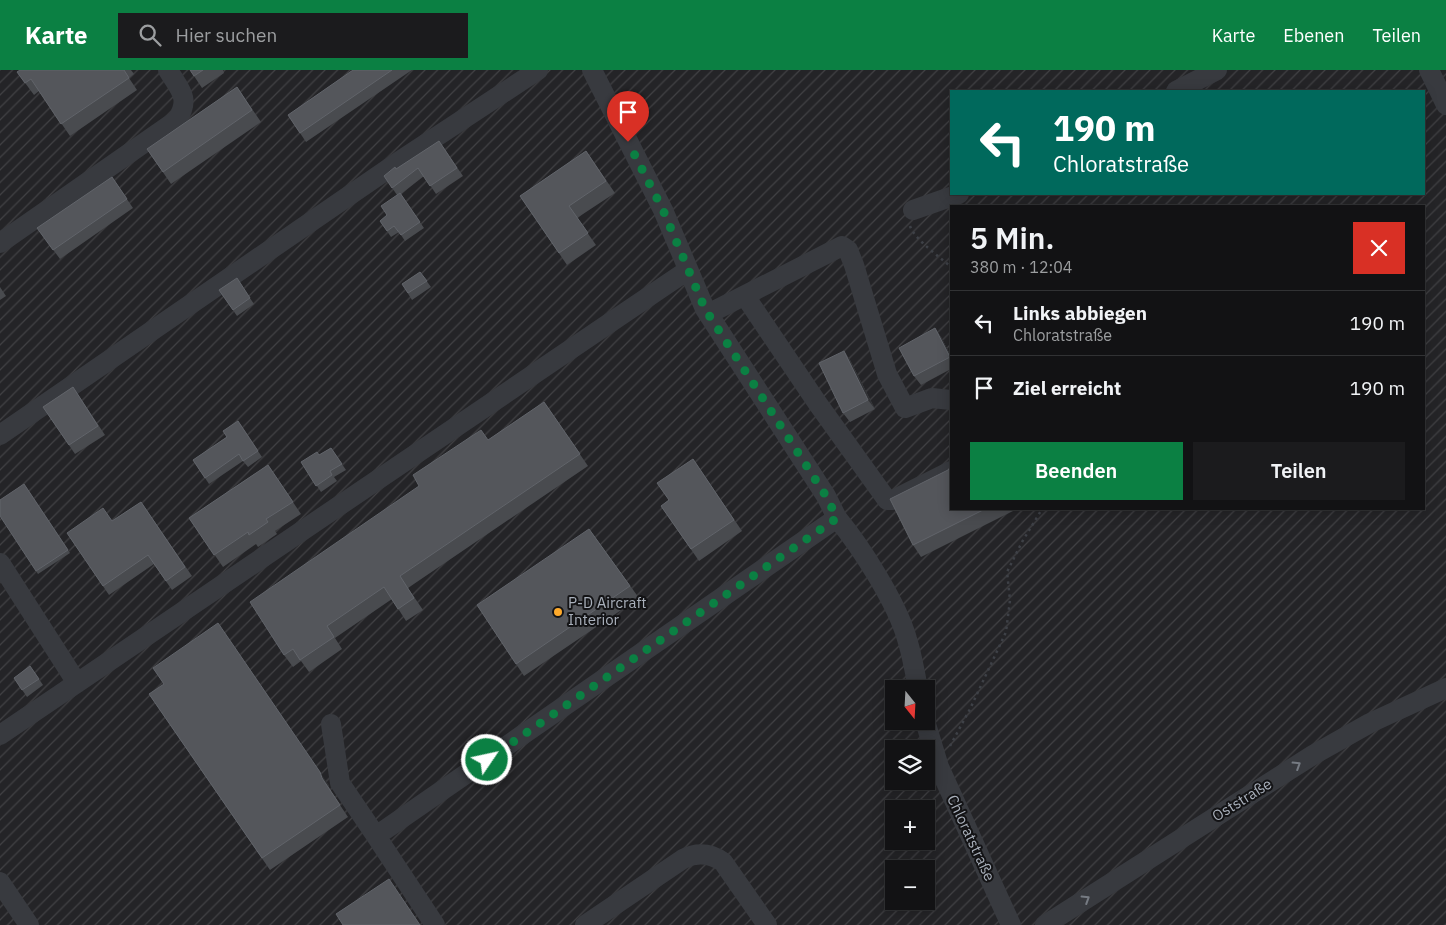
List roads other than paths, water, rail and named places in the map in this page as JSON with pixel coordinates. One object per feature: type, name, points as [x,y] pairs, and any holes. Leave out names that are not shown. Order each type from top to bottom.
[{"type":"street","points":[[0,243],[177,120],[182,112],[184,97],[168,70]]},
{"type":"street","points":[[0,435],[401,160],[538,70]]},
{"type":"street","points":[[592,70],[663,210],[708,314],[882,586],[907,638],[916,680]]},
{"type":"street","points":[[1178,90],[1217,70]]},
{"type":"street","points":[[1429,70],[1446,106]]},
{"type":"street","points":[[913,210],[956,195]]},
{"type":"street","points":[[708,314],[842,246],[848,250],[854,265],[886,374],[905,408],[932,398],[950,400]]},
{"type":"street","points":[[0,735],[688,270]]},
{"type":"street","points":[[745,296],[818,404],[887,500],[893,500],[950,472]]},
{"type":"street","points":[[376,836],[837,518]]},
{"type":"street","points":[[0,564],[77,683]]},
{"type":"street","name":"Oststraße","points":[[1045,925],[1313,754],[1370,723],[1446,688]]},
{"type":"street","points":[[331,724],[340,784],[435,925]]},
{"type":"street","name":"Chloratstraße","points":[[928,730],[939,767],[1011,925]]},
{"type":"street","points":[[585,925],[682,858],[702,854],[716,857],[723,862],[767,925]]},
{"type":"street","points":[[1,886],[29,925]]},
{"type":"place","name":"P-D Aircraft Interior","points":[[558,612]]}]
